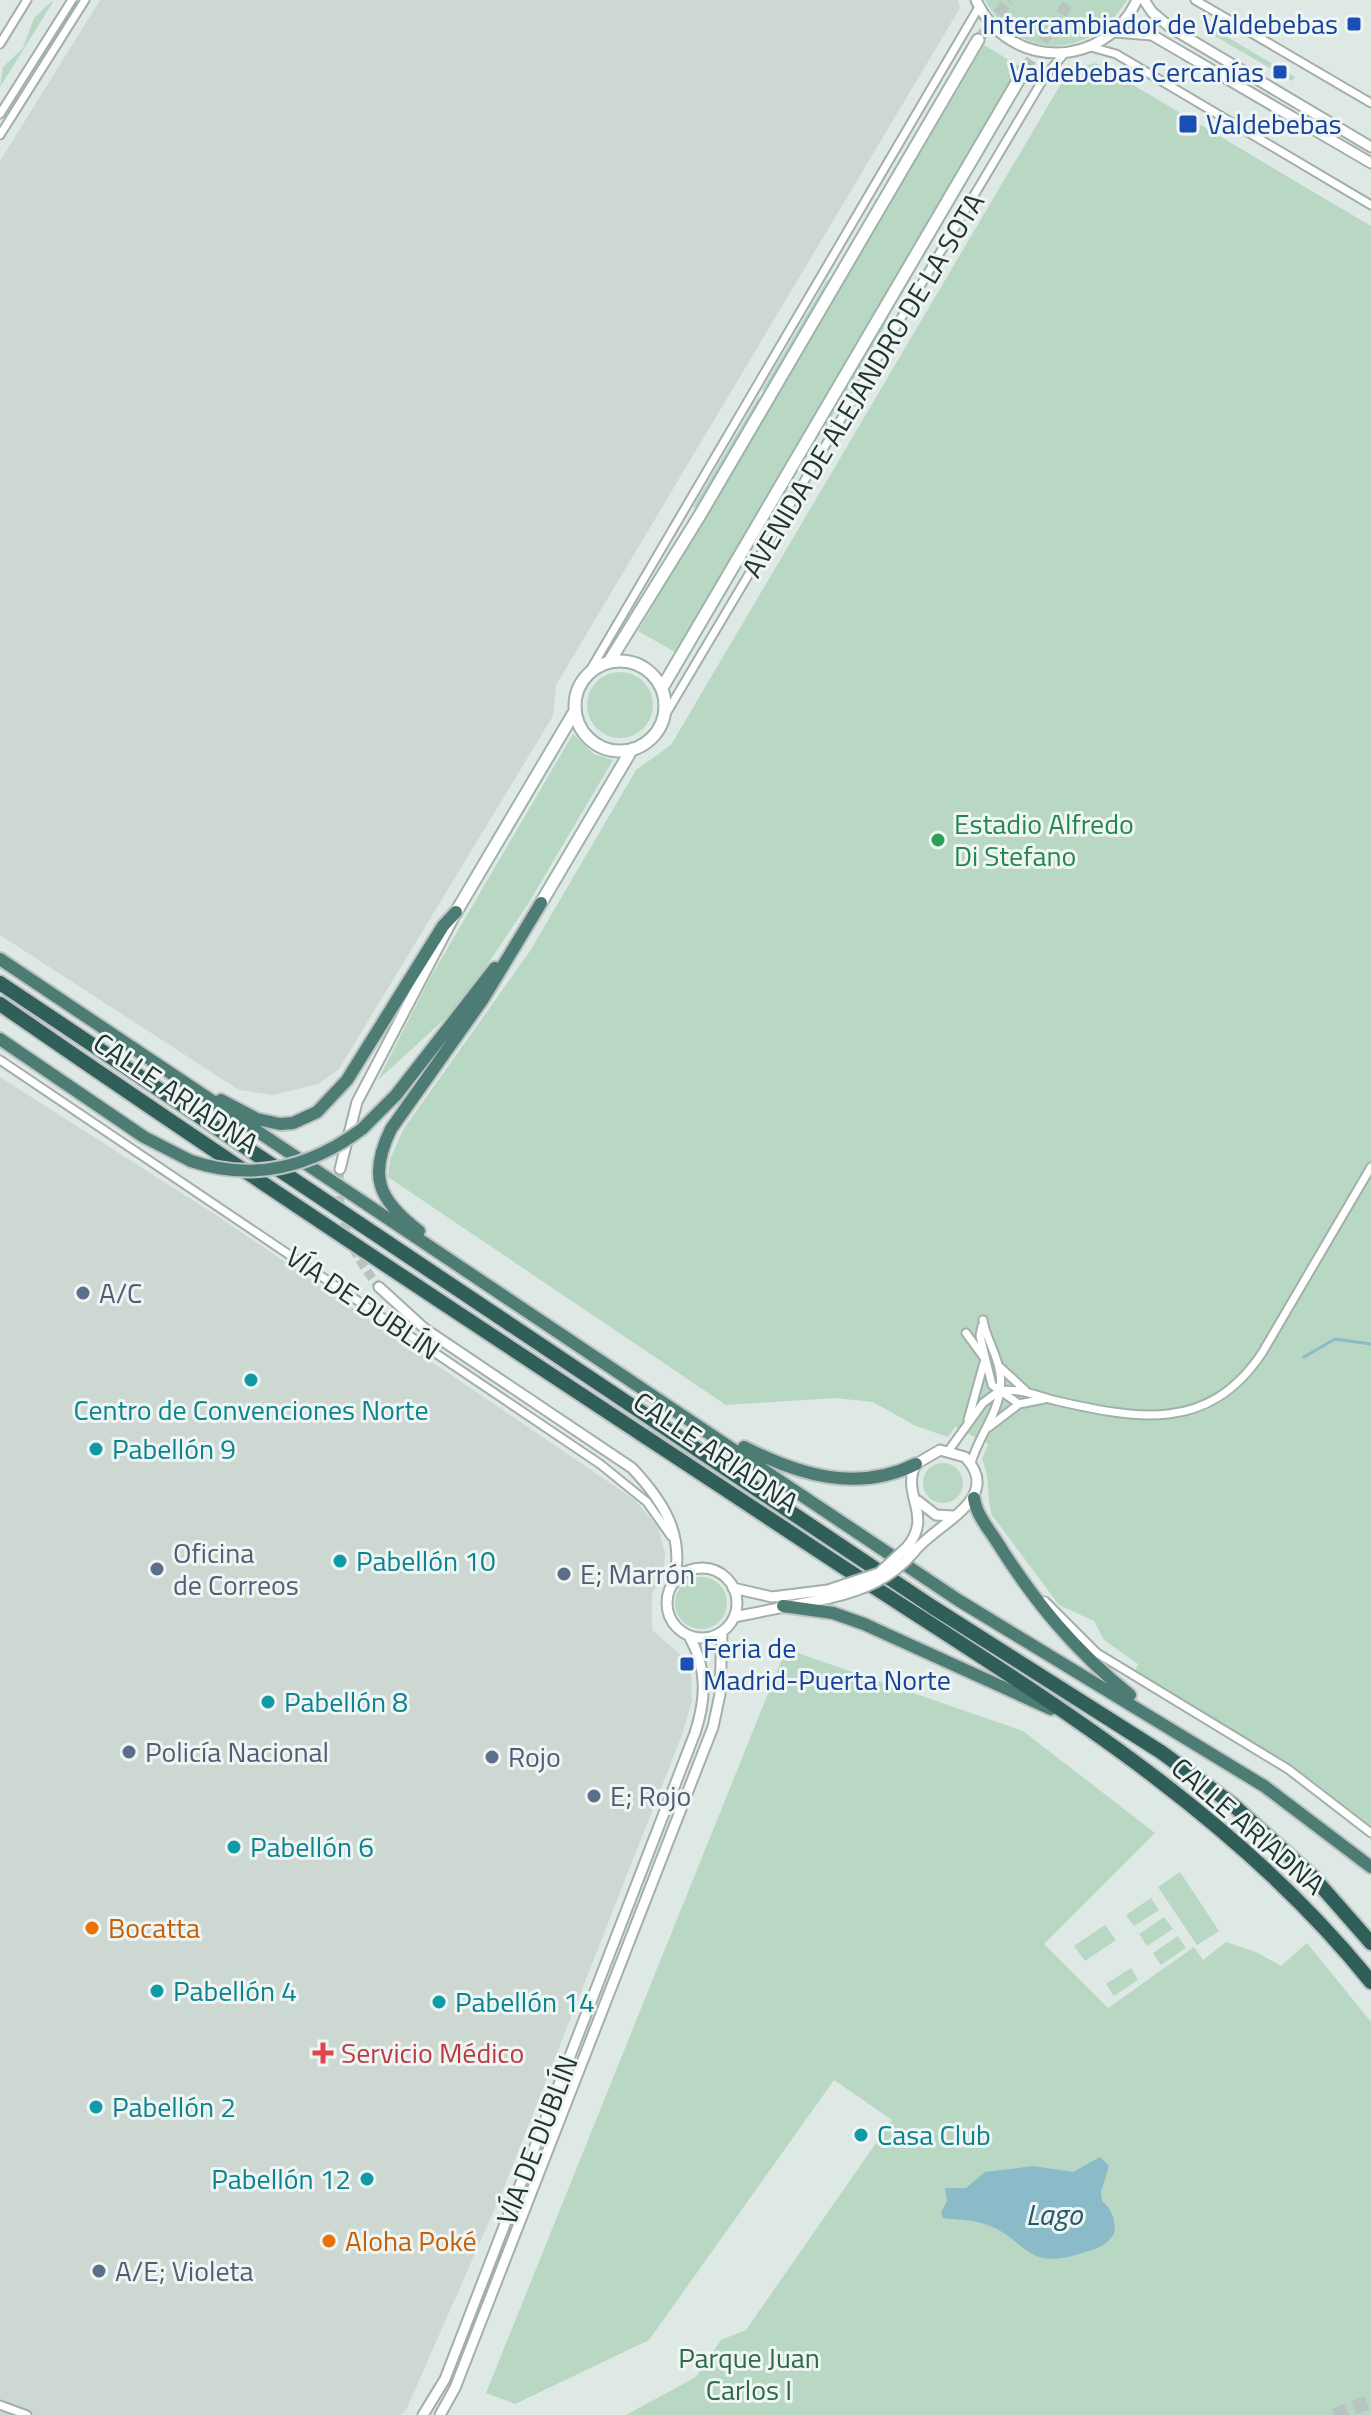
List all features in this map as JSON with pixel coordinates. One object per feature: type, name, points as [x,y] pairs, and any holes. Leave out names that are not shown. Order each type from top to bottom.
[{"type":"highway","points":[[0,1039],[144,1137],[191,1161],[239,1171],[282,1168],[322,1155],[362,1129],[428,1054],[541,903]]},
{"type":"highway","points":[[514,1302],[406,1222],[378,1185],[378,1169],[381,1150],[391,1129],[483,999],[541,903]]},
{"type":"highway","points":[[135,1047],[257,1119],[280,1124],[305,1119],[337,1094],[428,948],[456,912]]},
{"type":"highway","points":[[0,956],[209,1101],[703,1426],[958,1600],[1264,1786],[1371,1867]]},
{"type":"highway","name":"CALLE ARIADNA","points":[[0,983],[931,1606],[1161,1752],[1232,1804],[1314,1878],[1371,1943]]},
{"type":"highway","name":"CALLE ARIADNA","points":[[0,1004],[1069,1718],[1223,1830],[1311,1913],[1371,1982]]},
{"type":"highway","points":[[703,1426],[782,1466],[825,1478],[877,1478],[916,1464]]},
{"type":"highway","points":[[974,1498],[1019,1577],[1076,1649],[1163,1723]]},
{"type":"highway","points":[[783,1606],[833,1613],[864,1624],[1069,1718]]},
{"type":"main road","points":[[609,662],[640,665],[662,688],[664,717],[652,737],[632,749],[615,750],[592,740],[581,727],[575,711],[576,695],[588,674],[609,662],[700,515],[978,40]]},
{"type":"main road","name":"AVENIDA DE ALEJANDRO DE LA SOTA","points":[[662,688],[1025,69]]},
{"type":"main road","points":[[456,912],[575,711]]},
{"type":"main road","points":[[541,903],[632,749]]},
{"type":"street","points":[[0,44],[27,0]]},
{"type":"street","points":[[0,114],[72,0]]},
{"type":"street","points":[[0,135],[85,0]]},
{"type":"street","points":[[588,674],[978,3],[990,23],[1013,42],[1031,51],[1064,54],[1091,47],[1115,32],[1137,0]]},
{"type":"street","points":[[1144,0],[1152,12],[1171,28],[1371,147]]},
{"type":"street","points":[[1195,0],[1371,103]]},
{"type":"street","points":[[1115,32],[1152,35],[1371,163]]},
{"type":"street","points":[[1091,47],[1116,54],[1371,205]]},
{"type":"street","name":"AVENIDA DE ALEJANDRO DE LA SOTA","points":[[664,717],[1045,76],[1064,54]]},
{"type":"street","points":[[340,1169],[357,1102],[450,931],[456,912]]},
{"type":"street","name":"VÍA DE DUBLÍN","points":[[0,1060],[635,1489],[663,1522],[677,1554]]},
{"type":"street","points":[[949,1450],[983,1403],[999,1391],[1028,1392],[1140,1417],[1171,1415],[1204,1406],[1228,1392],[1249,1373],[1262,1353],[1371,1167]]},
{"type":"street","points":[[379,1287],[417,1323],[632,1468],[653,1490],[670,1518],[677,1554],[674,1583],[667,1598],[669,1614],[677,1628],[689,1636],[706,1638],[722,1632],[734,1617],[829,1594]]},
{"type":"street","points":[[1019,1404],[992,1385],[980,1336],[983,1320],[988,1344],[999,1367],[1028,1392]]},
{"type":"street","points":[[980,1336],[966,1333],[985,1359]]},
{"type":"street","points":[[965,1429],[985,1359]]},
{"type":"street","points":[[971,1463],[998,1401],[999,1367]]},
{"type":"street","points":[[985,1431],[1003,1413],[1019,1404],[1052,1399]]},
{"type":"street","points":[[674,1583],[690,1570],[709,1569],[719,1573],[733,1588],[772,1597],[859,1591],[885,1578],[910,1550],[964,1511],[974,1498],[977,1477],[971,1463],[949,1450],[932,1452],[916,1464],[911,1487],[927,1511],[953,1516]]},
{"type":"street","points":[[910,1550],[919,1527],[917,1500]]},
{"type":"street","points":[[989,1529],[1029,1583],[1077,1637],[1097,1653],[1288,1769],[1371,1833]]},
{"type":"street","points":[[733,1588],[734,1617]]},
{"type":"street","name":"VÍA DE DUBLÍN","points":[[440,2415],[455,2388],[713,1727],[720,1694],[722,1632]]},
{"type":"street","name":"VÍA DE DUBLÍN","points":[[423,2415],[445,2379],[695,1733],[702,1712],[704,1677],[702,1660],[689,1636]]},
{"type":"street","points":[[0,2405],[27,2415]]},
{"type":"shaded area","points":[[100,0],[958,0],[960,8],[556,685],[553,716],[339,1069],[318,1084],[273,1095],[239,1090],[0,935],[0,161]]},
{"type":"shaded area","points":[[0,1077],[219,1217],[635,1500],[658,1527],[665,1554],[663,1577],[652,1593],[652,1630],[680,1654],[691,1671],[692,1700],[682,1735],[503,2190],[406,2410],[400,2415],[0,2415]]},
{"type":"green space","points":[[985,0],[1127,0],[1112,20],[1095,34],[1075,43],[1056,46],[1036,43],[1017,35],[1000,21]]},
{"type":"green space","points":[[52,1],[0,87],[3,67],[23,48],[34,18]]},
{"type":"green space","points":[[1200,21],[1295,77],[1292,81],[1208,32]]},
{"type":"green space","points":[[984,45],[1019,66],[675,652],[638,631]]},
{"type":"green space","points":[[1096,63],[1371,226],[1371,1826],[1298,1770],[1135,1671],[1138,1664],[1104,1640],[1094,1621],[1059,1605],[992,1515],[987,1473],[982,1459],[988,1444],[955,1427],[948,1437],[916,1426],[873,1402],[835,1398],[726,1405],[388,1177],[390,1159],[403,1130],[530,951],[636,770],[671,745],[1069,70]]},
{"type":"green space","points":[[827,280],[832,282],[766,393],[762,390]]},
{"type":"green space","points":[[885,315],[890,318],[825,428],[820,425]]},
{"type":"green space","points":[[758,398],[762,400],[697,509],[693,507]]},
{"type":"green space","points":[[620,672],[633,675],[643,682],[650,692],[653,705],[650,718],[643,728],[633,735],[620,738],[607,735],[597,728],[590,718],[587,705],[590,692],[597,682],[607,675]]},
{"type":"green space","points":[[573,734],[594,754],[613,760],[528,904],[460,1005],[378,1080],[429,980]]},
{"type":"green space","points":[[943,1463],[957,1469],[963,1483],[957,1497],[943,1503],[929,1497],[923,1483],[929,1469]]},
{"type":"green space","points":[[701,1577],[719,1585],[727,1603],[719,1621],[701,1629],[683,1621],[675,1603],[683,1585]]},
{"type":"green space","name":"Parque Juan Carlos I","points":[[786,1649],[1023,1731],[1155,1833],[1044,1944],[1108,2008],[1194,1947],[1203,1960],[1226,1942],[1256,1952],[1281,1966],[1307,1943],[1371,2022],[1371,2415],[626,2415],[696,2377],[721,2340],[746,2330],[892,2120],[834,2080],[649,2340],[515,2404],[486,2393]]},
{"type":"green space","points":[[1180,1872],[1219,1931],[1197,1945],[1158,1887]]},
{"type":"green space","points":[[1151,1898],[1159,1910],[1134,1926],[1126,1915]]},
{"type":"green space","points":[[1164,1917],[1173,1929],[1147,1946],[1139,1934]]},
{"type":"green space","points":[[1105,1925],[1116,1940],[1085,1961],[1074,1946]]},
{"type":"green space","points":[[1178,1936],[1186,1948],[1161,1965],[1153,1953]]},
{"type":"green space","points":[[1131,1968],[1138,1980],[1114,1996],[1106,1984]]},
{"type":"water","name":"Lago","points":[[1100,2157],[1109,2166],[1101,2192],[1102,2201],[1113,2216],[1115,2229],[1108,2241],[1092,2250],[1047,2259],[1036,2256],[996,2229],[976,2222],[943,2218],[941,2213],[947,2201],[945,2188],[966,2188],[985,2172],[1033,2166],[1073,2172]]},
{"type":"waterway","points":[[1304,1357],[1335,1339],[1371,1344]]},
{"type":"tunnel","points":[[978,40],[1009,0]]},
{"type":"tunnel","points":[[1025,69],[1070,0]]},
{"type":"tunnel","points":[[340,1169],[342,1217],[360,1260],[379,1287]]},
{"type":"tunnel","points":[[1334,2415],[1371,2401]]},
{"type":"place","name":"Intercambiador de Valdebebas","points":[[1354,24]]},
{"type":"place","name":"Valdebebas Cercanías","points":[[1280,72]]},
{"type":"place","name":"Valdebebas","points":[[1188,124]]},
{"type":"place","name":"Estadio Alfredo Di Stefano","points":[[938,840]]},
{"type":"place","name":"A/C","points":[[83,1293]]},
{"type":"place","name":"Centro de Convenciones Norte","points":[[251,1380]]},
{"type":"place","name":"Pabellón 9","points":[[96,1449]]},
{"type":"place","name":"Pabellón 10","points":[[340,1561]]},
{"type":"place","name":"Oficina de Correos","points":[[157,1569]]},
{"type":"place","name":"E; Marrón","points":[[564,1574]]},
{"type":"place","name":"Feria de Madrid-Puerta Norte","points":[[687,1664]]},
{"type":"place","name":"Pabellón 8","points":[[268,1702]]},
{"type":"place","name":"Policía Nacional","points":[[129,1752]]},
{"type":"place","name":"Rojo","points":[[492,1757]]},
{"type":"place","name":"E; Rojo","points":[[594,1796]]},
{"type":"place","name":"Pabellón 6","points":[[234,1847]]},
{"type":"place","name":"Bocatta","points":[[92,1928]]},
{"type":"place","name":"Pabellón 4","points":[[157,1991]]},
{"type":"place","name":"Pabellón 14","points":[[439,2002]]},
{"type":"place","name":"Servicio Médico","points":[[323,2053]]},
{"type":"place","name":"Pabellón 2","points":[[96,2107]]},
{"type":"place","name":"Casa Club","points":[[861,2135]]},
{"type":"place","name":"Pabellón 12","points":[[367,2179]]},
{"type":"place","name":"Aloha Poké","points":[[329,2241]]},
{"type":"place","name":"A/E; Violeta","points":[[99,2271]]}]
